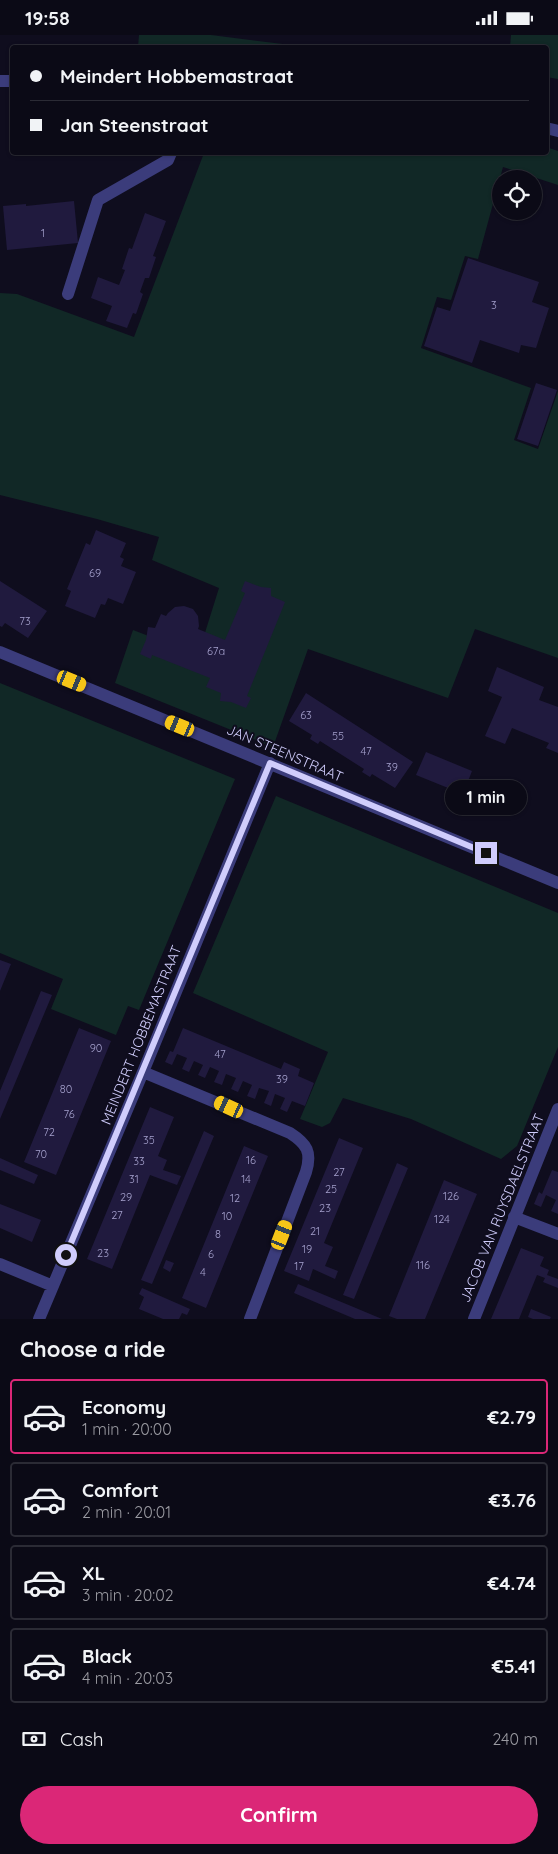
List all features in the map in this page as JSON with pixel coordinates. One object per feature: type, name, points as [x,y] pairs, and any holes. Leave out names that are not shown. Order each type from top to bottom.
[{"type":"street","points":[[68,294],[98,200],[168,160],[170,155]]},
{"type":"street","name":"JAN STEENSTRAAT","points":[[0,652],[558,883]]},
{"type":"street","name":"MEINDERT HOBBEMASTRAAT","points":[[39,1319],[270,763]]},
{"type":"street","points":[[143,1072],[290,1133],[300,1139],[307,1148],[309,1163],[250,1319]]},
{"type":"street","name":"JACOB VAN RUYSDAELSTRAAT","points":[[474,1319],[558,1109]]},
{"type":"street","points":[[514,1217],[558,1234]]},
{"type":"street","points":[[0,1264],[53,1286]]},
{"type":"green space","points":[[139,35],[211,35],[291,45],[138,45]]},
{"type":"green space","points":[[511,35],[558,35],[558,79],[549,78],[549,45],[510,45]]},
{"type":"green space","points":[[549,148],[558,151],[558,185],[542,180],[542,170],[512,170],[503,167],[502,170],[492,170],[492,207],[478,259],[465,256],[451,300],[437,297],[421,348],[531,388],[514,440],[538,449],[558,391],[558,658],[475,629],[448,698],[308,649],[273,747],[115,683],[133,630],[198,655],[219,588],[152,560],[159,537],[97,519],[0,495],[0,293],[17,294],[134,337],[203,155],[549,155]]},
{"type":"green space","points":[[0,683],[235,779],[139,1010],[128,1006],[116,1035],[51,1009],[63,979],[0,953]]},
{"type":"green space","points":[[276,796],[558,913],[558,1047],[517,1146],[501,1159],[411,1119],[343,1098],[330,1123],[322,1127],[300,1119],[328,1052],[193,993]]},
{"type":"building","points":[[74,201],[78,243],[7,250],[3,206],[26,204],[26,206]]},
{"type":"building","points":[[145,213],[166,221],[153,256],[156,257],[149,278],[145,278],[140,292],[143,294],[136,314],[133,313],[127,328],[106,321],[112,306],[91,298],[98,277],[119,285],[125,270],[122,269],[129,248],[132,249]]},
{"type":"building","points":[[468,258],[539,282],[532,302],[549,308],[536,348],[521,345],[519,353],[480,340],[472,363],[424,346],[437,307],[450,311]]},
{"type":"building","points":[[536,383],[557,390],[538,446],[517,439]]},
{"type":"building","points":[[96,530],[126,543],[120,557],[124,559],[121,566],[136,572],[123,604],[108,598],[105,605],[101,604],[95,618],[65,606],[71,591],[67,589],[86,543],[90,545]]},
{"type":"building","points":[[0,581],[47,611],[28,638],[5,623],[2,627],[0,626]]},
{"type":"building","points":[[245,581],[261,587],[271,588],[271,596],[285,602],[247,696],[251,698],[246,708],[231,702],[220,701],[221,693],[206,687],[210,678],[152,655],[151,659],[140,654],[146,640],[148,627],[155,628],[161,614],[166,616],[175,607],[184,606],[193,609],[198,616],[198,629],[225,640],[245,593],[241,591]]},
{"type":"building","points":[[497,667],[544,687],[539,700],[558,707],[558,753],[546,748],[549,743],[512,728],[505,744],[485,736],[502,697],[488,691]]},
{"type":"building","points":[[306,693],[413,762],[395,788],[372,774],[370,777],[362,772],[364,769],[320,741],[318,744],[310,739],[312,735],[289,721]]},
{"type":"building","points":[[426,752],[472,771],[463,794],[416,775]]},
{"type":"building","points":[[0,960],[11,964],[0,991]]},
{"type":"building","points":[[41,991],[52,995],[0,1119],[0,1091]]},
{"type":"building","points":[[79,1028],[111,1041],[56,1175],[24,1162]]},
{"type":"building","points":[[183,1028],[281,1069],[284,1062],[300,1069],[298,1076],[314,1083],[305,1106],[292,1101],[287,1112],[280,1109],[285,1098],[275,1094],[271,1106],[264,1103],[269,1091],[259,1088],[255,1099],[247,1096],[252,1085],[243,1081],[238,1092],[231,1089],[236,1078],[226,1074],[222,1085],[214,1082],[219,1071],[210,1067],[205,1078],[198,1075],[203,1065],[194,1061],[189,1072],[182,1069],[187,1058],[177,1054],[172,1065],[165,1062],[170,1051],[173,1052]]},
{"type":"building","points":[[150,1107],[174,1117],[158,1156],[167,1160],[163,1170],[181,1176],[177,1185],[150,1175],[112,1269],[87,1259]]},
{"type":"building","points":[[204,1131],[214,1136],[152,1284],[141,1280]]},
{"type":"building","points":[[339,1138],[363,1148],[324,1243],[333,1247],[325,1266],[338,1271],[335,1279],[313,1269],[309,1281],[284,1271]]},
{"type":"building","points":[[244,1146],[268,1156],[206,1308],[182,1298]]},
{"type":"building","points":[[0,1158],[38,1175],[34,1184],[0,1170]]},
{"type":"building","points":[[397,1163],[408,1168],[354,1299],[343,1295]]},
{"type":"building","points":[[552,1170],[558,1172],[558,1214],[551,1211],[556,1200],[546,1195],[541,1207],[534,1204],[539,1192],[542,1194]]},
{"type":"building","points":[[444,1180],[477,1194],[425,1319],[397,1319],[389,1316]]},
{"type":"building","points":[[0,1204],[41,1220],[32,1242],[0,1228]]},
{"type":"building","points":[[521,1248],[544,1257],[540,1266],[549,1270],[547,1275],[558,1279],[558,1288],[543,1282],[545,1278],[537,1275],[519,1319],[491,1319]]},
{"type":"building","points":[[166,1260],[174,1263],[170,1272],[163,1268]]},
{"type":"building","points":[[298,1284],[382,1319],[355,1319],[294,1293]]},
{"type":"building","points":[[142,1288],[190,1309],[187,1315],[182,1313],[179,1319],[163,1319],[139,1309],[144,1297],[139,1294]]},
{"type":"building","points":[[531,1309],[551,1317],[550,1319],[533,1319],[528,1317]]},
{"type":"route","points":[[66,1255],[270,763],[486,853]]}]
